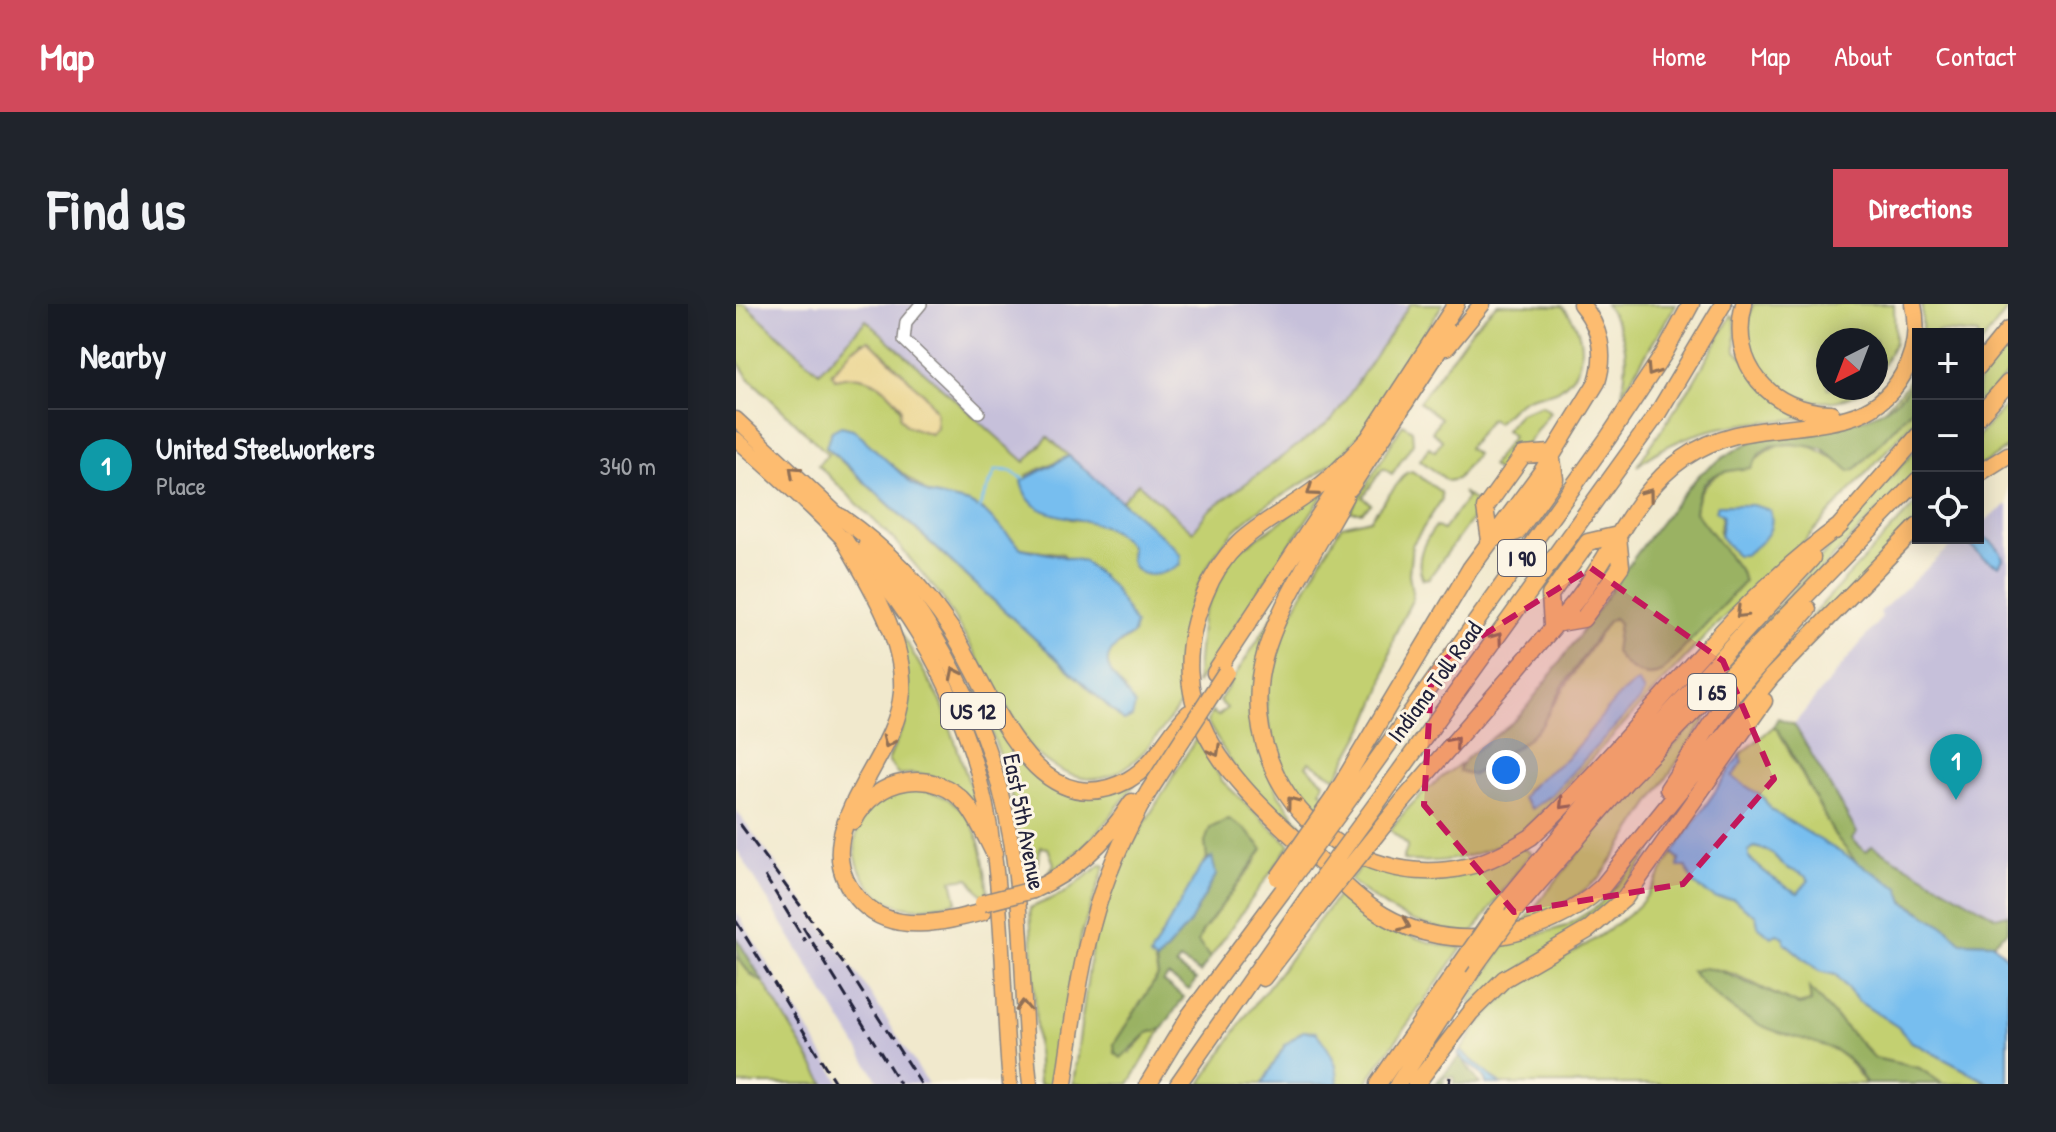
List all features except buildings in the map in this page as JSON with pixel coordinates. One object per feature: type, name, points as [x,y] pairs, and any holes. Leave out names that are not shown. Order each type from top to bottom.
[{"type":"highway","points":[[1033,894],[1091,853],[1122,818],[1152,760],[1220,672],[1456,304]]},
{"type":"highway","points":[[1064,1084],[1091,917],[1136,812],[1139,786],[1345,496],[1428,370],[1467,304]]},
{"type":"highway","points":[[1428,370],[1482,304]]},
{"type":"highway","points":[[1338,803],[1433,627],[1490,540],[1543,470],[1588,398],[1602,367],[1597,331],[1581,304]]},
{"type":"highway","name":"Indiana Toll Road","points":[[1148,1084],[1190,1015],[1338,803],[1608,438],[1665,352],[1691,304]]},
{"type":"highway","name":"Indiana Toll Road","points":[[1312,903],[1385,792],[1658,413],[1723,304]]},
{"type":"highway","points":[[1744,304],[1739,339],[1751,373],[1779,400],[1797,409],[1831,413],[1873,396],[1896,370],[1908,334],[1904,304]]},
{"type":"highway","points":[[1178,1084],[1210,1034],[1244,1002],[1312,903],[1569,609],[1618,535],[1668,470],[1707,444],[1762,428],[1849,418],[1880,403],[1903,375],[1911,357],[1916,337],[1913,304]]},
{"type":"highway","points":[[1984,360],[2008,330]]},
{"type":"highway","points":[[1984,410],[2008,383]]},
{"type":"highway","points":[[1369,438],[1317,488],[1247,534],[1217,571],[1205,592],[1197,617],[1190,672],[1193,693],[1211,746],[1241,787],[1382,914],[1437,936],[1488,937],[1522,932],[1585,903],[1618,868],[1772,676],[1797,654],[1912,532]]},
{"type":"highway","name":"I 65","points":[[1378,1084],[1497,912],[1586,805],[1912,443]]},
{"type":"highway","points":[[1490,540],[1485,508],[1523,455],[1551,453]]},
{"type":"highway","points":[[1981,472],[2008,455]]},
{"type":"highway","name":"I 65","points":[[1398,1084],[1516,909],[1629,778],[1912,487]]},
{"type":"highway","points":[[1618,868],[1722,707],[1886,524],[1912,489]]},
{"type":"highway","points":[[1345,496],[1272,634],[1260,679],[1260,727],[1273,772],[1296,809],[1310,823],[1370,862],[1416,871],[1465,867],[1507,852],[1531,837],[1720,633],[1811,547],[1841,525]]},
{"type":"highway","points":[[841,517],[882,547],[923,591],[958,640],[1031,765],[1060,784],[1081,789],[1139,786]]},
{"type":"highway","points":[[1552,625],[1550,595],[1588,542],[1618,535]]},
{"type":"highway","points":[[844,539],[887,623],[902,688],[891,737],[851,807],[840,834],[838,850],[846,881],[862,904],[874,913],[902,923],[934,922],[1063,885],[1098,859],[1136,812]]},
{"type":"highway","points":[[1416,1084],[1484,997],[1527,964],[1588,930],[1625,898],[1797,654]]},
{"type":"highway","points":[[983,908],[931,914],[891,910],[868,896],[853,875],[849,862],[849,836],[858,812],[879,791],[909,780],[926,780],[954,793],[967,804],[994,853]]},
{"type":"main road","name":"East 5th Avenue","points":[[736,419],[841,517],[884,563],[933,631],[972,707],[1006,813],[1016,877],[1030,1084]]},
{"type":"main road","name":"East 5th Avenue","points":[[736,439],[844,539],[901,610],[939,674],[980,784],[994,853],[1010,1084]]},
{"type":"street","points":[[921,304],[906,322],[904,340],[979,412]]},
{"type":"highlighted area","points":[[1591,568],[1723,661],[1774,779],[1683,884],[1514,912],[1424,805],[1432,667]]},
{"type":"shaded area","points":[[745,304],[1410,304],[1332,420],[1207,512],[1193,533],[1138,483],[1120,503],[1048,437],[1025,463],[866,320],[819,373]]},
{"type":"shaded area","points":[[2008,504],[2008,914],[1996,917],[1873,846],[1866,852],[1851,839],[1857,832],[1794,724],[1882,617],[1880,612],[1953,544],[1984,544],[1984,522]]},
{"type":"shaded area","points":[[736,810],[861,979],[928,1084],[880,1084],[736,848]]},
{"type":"shaded area","points":[[736,911],[841,1084],[825,1084],[736,937]]},
{"type":"green space","points":[[736,304],[745,304],[819,372],[866,320],[1025,462],[1048,437],[1069,456],[1027,475],[1070,519],[1096,523],[1118,534],[1131,547],[1130,557],[1172,545],[1120,503],[1138,483],[1193,532],[1207,512],[1332,420],[1410,304],[1443,304],[1384,400],[1345,451],[1324,469],[1254,514],[1217,552],[1204,573],[1188,621],[1184,647],[1184,699],[1137,759],[1120,771],[1101,778],[1081,778],[1058,769],[1032,750],[941,596],[896,542],[818,465],[828,454],[748,377],[736,359]],"holes":[[[863,341],[876,348],[896,368],[931,433],[907,426],[896,400],[880,385],[859,377],[832,373]],[[832,431],[882,457],[929,494],[969,503],[984,511],[1021,548],[1063,554],[1133,634],[1110,651],[1106,663],[1109,674],[1125,689],[1132,717],[1124,721],[826,447]]]},
{"type":"green space","points":[[1497,304],[1562,306],[1576,325],[1579,336],[1581,347],[1577,369],[1558,390],[1525,399],[1497,423],[1490,419],[1468,448],[1476,454],[1457,479],[1448,481],[1420,460],[1429,447],[1435,451],[1442,440],[1432,432],[1441,418],[1419,402],[1473,328]]},
{"type":"green space","points":[[1605,304],[1676,304],[1622,394],[1625,347],[1613,315]]},
{"type":"green space","points":[[1753,304],[1894,304],[1895,342],[1888,356],[1888,328],[1816,328],[1816,400],[1836,400],[1821,402],[1799,397],[1779,386],[1763,371],[1752,351],[1748,329]]},
{"type":"green space","points":[[1922,304],[2008,304],[2008,309],[1984,340],[1984,328],[1922,328]]},
{"type":"green space","points":[[1731,316],[1735,318],[1736,351],[1812,418],[1742,424],[1698,434],[1677,441],[1637,466],[1693,383]]},
{"type":"green space","points":[[2008,340],[2008,373],[1984,401],[1984,370]]},
{"type":"green space","points":[[1912,370],[1912,384],[1904,396],[1882,411],[1906,386]]},
{"type":"green space","points":[[1912,382],[1912,408],[1857,468],[1850,471],[1822,448],[1791,444],[1771,446],[1760,453],[1751,468],[1712,476],[1701,489],[1695,512],[1741,572],[1744,582],[1662,672],[1648,675],[1629,668],[1615,652],[1619,623],[1614,618],[1608,621],[1563,686],[1542,725],[1524,742],[1473,775],[1459,771],[1468,757],[1521,714],[1653,532],[1700,474],[1760,438],[1871,416],[1904,393]]},
{"type":"green space","points":[[2008,403],[2008,447],[1984,464],[1984,429]]},
{"type":"green space","points":[[1542,405],[1550,412],[1504,475],[1491,466],[1513,436],[1505,430],[1519,413]]},
{"type":"green space","points":[[1912,408],[1912,423],[1801,545],[1714,627],[1521,834],[1493,848],[1464,857],[1434,861],[1403,860],[1408,845],[1390,830],[1405,811],[1450,771],[1460,764],[1459,771],[1554,704],[1608,621],[1614,618],[1619,622],[1620,659],[1640,673],[1656,674],[1662,672],[1744,582],[1741,572],[1695,512],[1698,497],[1709,481],[1727,468],[1744,466],[1770,449],[1787,444],[1810,446],[1847,466],[1857,468]],"holes":[[[1752,505],[1770,529],[1728,545],[1719,532],[1724,507]],[[1618,698],[1551,795],[1527,789],[1566,759]]]},
{"type":"green space","points":[[1403,424],[1412,430],[1413,443],[1392,474],[1383,468],[1363,497],[1371,504],[1362,512],[1350,512]]},
{"type":"green space","points":[[1912,454],[1912,476],[1746,647],[1744,645]]},
{"type":"green space","points":[[1412,471],[1441,492],[1442,499],[1412,545],[1409,574],[1413,598],[1394,636],[1381,690],[1368,721],[1336,778],[1309,762],[1306,766],[1324,782],[1321,791],[1326,794],[1313,813],[1286,773],[1271,736],[1267,701],[1271,667],[1282,634],[1341,526],[1370,519],[1406,473]]},
{"type":"green space","points":[[1328,488],[1196,684],[1202,616],[1233,555]]},
{"type":"green space","points":[[1463,492],[1481,506],[1429,578],[1423,579],[1420,558],[1424,544],[1436,526],[1443,530],[1467,498]]},
{"type":"green space","points":[[1912,507],[1912,526],[1692,767],[1743,696]]},
{"type":"green space","points":[[1278,608],[1261,648],[1269,771],[1279,795],[1303,827],[1298,833],[1241,779],[1207,722],[1212,712],[1218,716],[1227,708],[1219,701]]},
{"type":"green space","points":[[900,631],[942,703],[978,809],[942,781],[922,775],[898,775],[888,761],[904,724],[909,695]]},
{"type":"green space","points":[[975,689],[1057,786],[1136,782],[1086,844],[1048,874],[1054,864],[1048,848],[1041,847],[1033,881],[1028,883],[1008,777]]},
{"type":"green space","points":[[1726,689],[1600,878],[1564,906],[1519,927],[1603,822]]},
{"type":"green space","points":[[1778,718],[1794,724],[1857,833],[1852,839],[1866,852],[1872,846],[1996,917],[2008,914],[2008,931],[1993,943],[1961,942],[1947,928],[1904,901],[1899,888],[1861,868],[1834,834],[1790,750],[1773,727]]},
{"type":"green space","points":[[1773,727],[1778,730],[1834,834],[1861,868],[1771,810],[1763,797],[1731,777],[1742,763],[1740,755]]},
{"type":"green space","points":[[1197,737],[1222,781],[1290,845],[1210,958],[1198,942],[1202,932],[1256,861],[1205,842],[1207,858],[1152,952],[1158,976],[1114,1044],[1130,1053],[1148,1033],[1162,1029],[1129,1084],[1073,1084],[1092,945],[1116,870]]},
{"type":"green space","points":[[1710,764],[1631,880],[1599,914],[1472,1003],[1469,1001],[1505,944],[1566,926],[1598,906],[1626,875]]},
{"type":"green space","points":[[906,787],[947,798],[970,821],[982,853],[988,894],[982,895],[969,878],[952,880],[957,902],[913,908],[891,902],[867,883],[856,855],[860,824],[876,803]]},
{"type":"green space","points":[[1229,819],[1245,829],[1263,849],[1202,932],[1198,942],[1210,958],[1200,973],[1180,960],[1176,966],[1196,980],[1189,990],[1168,976],[1163,982],[1184,997],[1162,1029],[1148,1033],[1121,1058],[1115,1053],[1114,1044],[1158,976],[1156,962],[1189,924],[1216,875],[1212,858],[1207,858],[1205,842],[1210,828]]},
{"type":"green space","points":[[1754,847],[1771,853],[1787,868],[1810,880],[1798,894],[1791,890],[1749,858],[1749,851]]},
{"type":"green space","points":[[1523,848],[1531,853],[1471,935],[1406,918],[1350,880],[1362,865],[1411,876]]},
{"type":"green space","points":[[1673,853],[1686,867],[1694,884],[1715,897],[1733,899],[1784,937],[1784,942],[1819,971],[1836,975],[1858,1001],[1898,1027],[1910,1041],[1991,1084],[1943,1084],[1919,1068],[1875,1058],[1810,990],[1811,1002],[1799,1005],[1732,974],[1705,969],[1692,972],[1777,1032],[1819,1041],[1834,1049],[1848,1060],[1866,1084],[1500,1084],[1461,1051],[1497,1005],[1635,909],[1651,890]]},
{"type":"green space","points":[[1102,864],[1105,866],[1081,935],[1060,1084],[1039,1084],[1030,908],[1064,893]]},
{"type":"green space","points":[[1340,893],[1397,930],[1428,942],[1462,948],[1365,1084],[1337,1084],[1336,1065],[1325,1044],[1285,1045],[1262,1084],[1201,1084],[1245,1017]]},
{"type":"green space","points":[[736,937],[764,983],[742,964]]},
{"type":"green space","points":[[736,956],[752,976],[764,983],[825,1084],[736,1084]]},
{"type":"green space","points":[[1703,968],[1718,970],[1799,1005],[1811,1002],[1809,988],[1874,1058],[1919,1068],[1943,1084],[1866,1084],[1858,1070],[1839,1053],[1765,1027],[1730,1008],[1691,971]]},
{"type":"green space","points":[[1460,1056],[1480,1084],[1454,1084],[1454,1077],[1444,1077],[1443,1084],[1435,1084]]},
{"type":"sand","points":[[869,340],[926,396],[936,411],[937,428],[931,434],[907,426],[900,417],[901,407],[881,385],[865,378],[835,379],[832,373],[853,348]]},
{"type":"water","points":[[841,426],[853,429],[911,483],[929,494],[969,503],[984,511],[1021,548],[1084,561],[1112,586],[1135,624],[1133,634],[1119,644],[1108,661],[1114,677],[1135,706],[1132,717],[1124,721],[826,446],[832,431]]},
{"type":"water","points":[[1069,456],[1172,545],[1181,556],[1180,564],[1154,575],[1139,572],[1133,566],[1131,547],[1117,534],[1101,526],[1051,514],[1027,497],[1021,481]]},
{"type":"water","points":[[1717,505],[1752,505],[1770,510],[1769,531],[1750,551],[1736,555],[1720,536],[1723,515],[1715,511]]},
{"type":"water","points":[[1984,538],[2000,551],[2003,559],[1999,566],[1983,558],[1970,545],[1984,544]]},
{"type":"water","points":[[1638,682],[1644,692],[1639,701],[1551,795],[1531,809],[1522,798],[1526,792],[1573,752],[1610,706]]},
{"type":"water","points":[[1740,755],[1742,763],[1732,777],[1763,797],[1771,810],[1899,888],[1904,902],[1947,928],[1961,942],[1993,943],[2008,958],[2008,1084],[1991,1084],[1910,1041],[1898,1027],[1858,1001],[1836,975],[1819,971],[1784,942],[1784,937],[1777,934],[1771,937],[1758,926],[1756,916],[1733,899],[1715,898],[1694,884],[1686,867],[1678,867],[1679,859],[1673,853]],"holes":[[[1754,847],[1762,849],[1809,880],[1798,893],[1749,858],[1749,851]]]},
{"type":"water","points":[[1212,857],[1216,875],[1189,924],[1156,962],[1150,957],[1152,952],[1202,865]]},
{"type":"water","points":[[1303,1031],[1316,1032],[1332,1056],[1337,1084],[1262,1084],[1285,1045]]},
{"type":"water","points":[[1461,1051],[1500,1084],[1486,1084],[1482,1076],[1458,1054]]},
{"type":"waterway","points":[[979,508],[996,470],[1011,471],[1023,479]]},
{"type":"railway","points":[[740,824],[848,970],[921,1084]]},
{"type":"railway","points":[[765,876],[805,941]]},
{"type":"railway","points":[[736,921],[836,1084]]},
{"type":"railway","points":[[803,927],[900,1084]]},
{"type":"railway","points":[[1449,1084],[1450,1077]]},
{"type":"place","name":"United Steelworkers","points":[[1956,800]]}]
